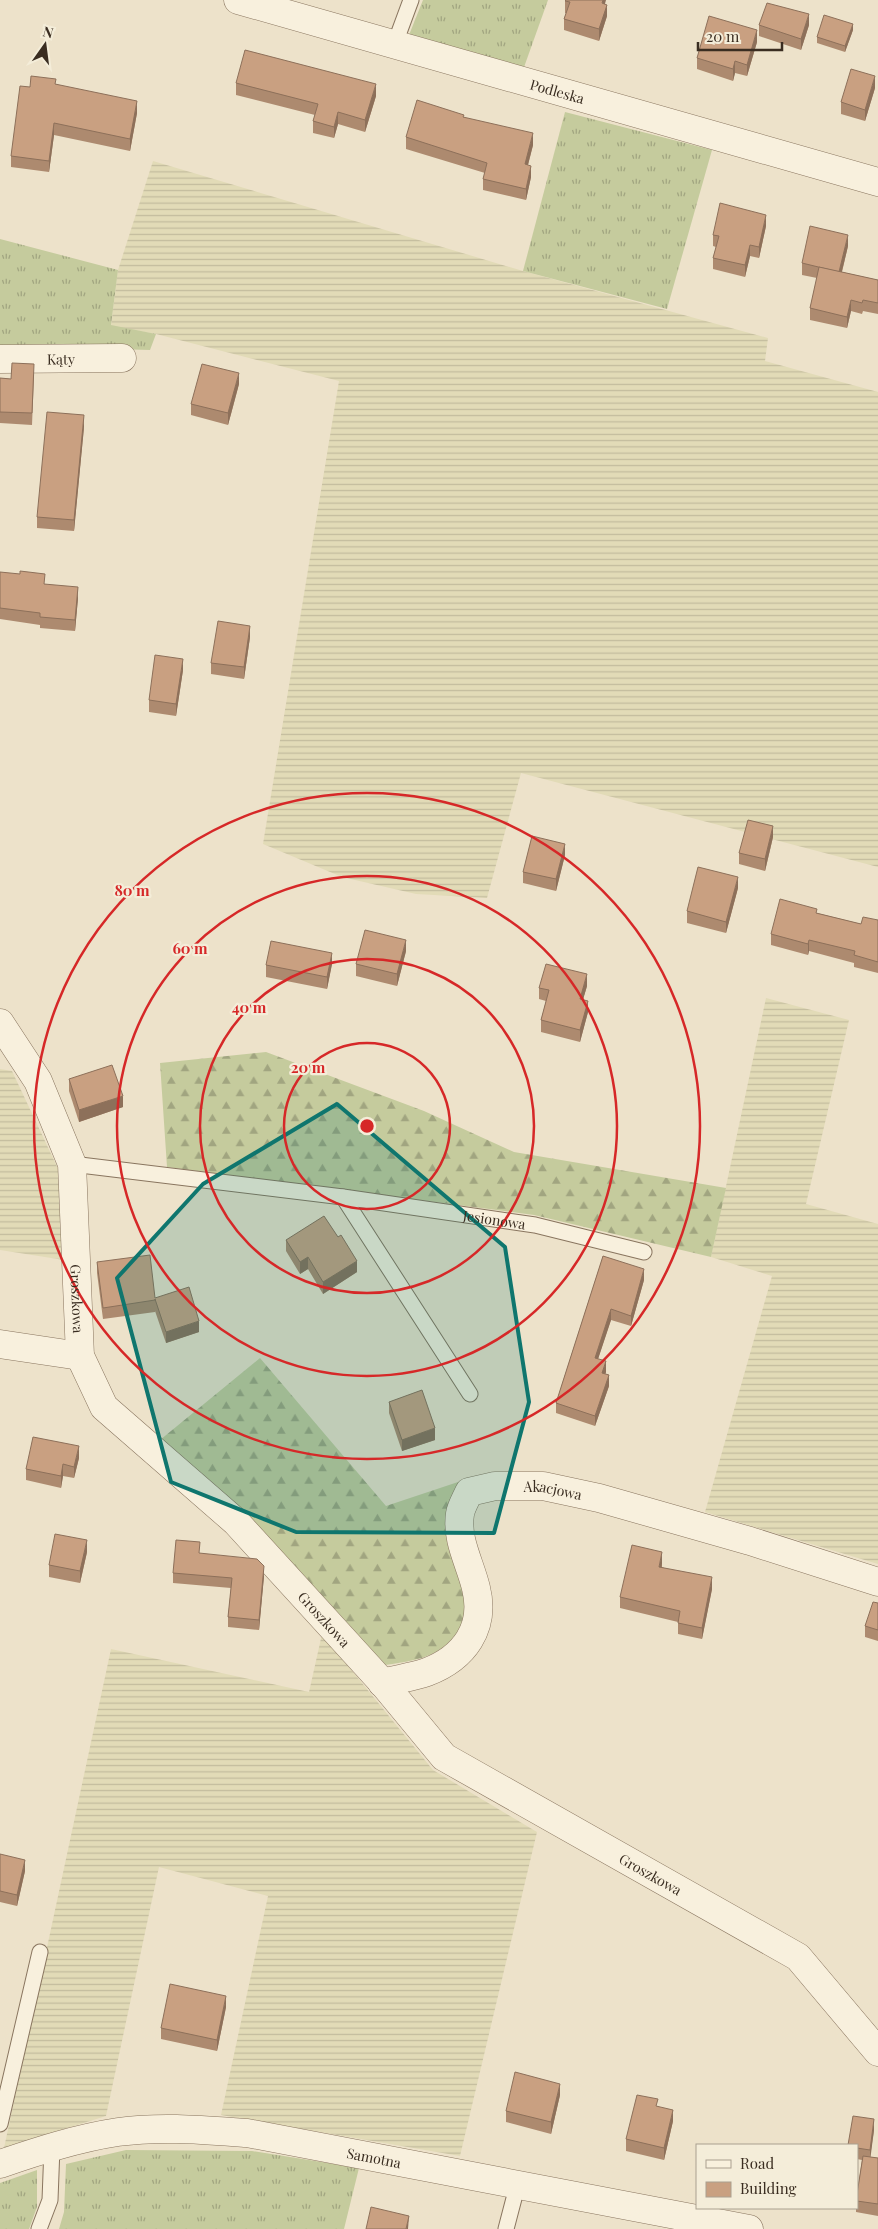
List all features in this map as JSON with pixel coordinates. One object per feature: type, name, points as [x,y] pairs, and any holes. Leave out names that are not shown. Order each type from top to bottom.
[{"type":"street","name":"Podleska","points":[[238,0],[394,46],[878,182]]},
{"type":"street","name":"Kąty","points":[[0,359],[122,358]]},
{"type":"street","name":"Groszkowa","points":[[0,1023],[38,1081],[72,1164],[80,1356],[104,1407],[236,1522],[382,1683],[444,1757],[798,1957],[878,2052]]},
{"type":"street","points":[[0,1344],[80,1356]]},
{"type":"street","name":"Akacjowa","points":[[382,1683],[426,1673],[438,1668],[460,1651],[473,1633],[479,1618],[478,1602],[476,1589],[459,1534],[460,1512],[469,1492],[496,1486],[543,1486],[599,1498],[759,1544],[878,1582]]},
{"type":"street","name":"Samotna","points":[[0,2164],[52,2147],[118,2132],[180,2129],[247,2133],[518,2183],[749,2229]]},
{"type":"lane","points":[[394,46],[411,0]]},
{"type":"lane","name":"Jesionowa","points":[[72,1164],[343,1197],[535,1225],[644,1252]]},
{"type":"lane","points":[[343,1197],[470,1394]]},
{"type":"lane","points":[[0,2124],[40,1952]]},
{"type":"lane","points":[[39,2229],[50,2200],[52,2147]]},
{"type":"lane","points":[[506,2229],[518,2183]]},
{"type":"highlighted area","points":[[337,1104],[505,1247],[529,1402],[494,1533],[296,1532],[171,1482],[117,1278],[203,1184]]},
{"type":"shaded area","points":[[153,161],[523,271],[768,338],[765,361],[878,392],[878,867],[521,773],[487,898],[416,894],[342,877],[263,844],[339,381],[156,334],[111,326],[118,270]]},
{"type":"shaded area","points":[[766,998],[849,1020],[806,1204],[878,1224],[878,1564],[705,1512],[772,1276],[711,1257]]},
{"type":"shaded area","points":[[0,1069],[12,1071],[61,1175],[64,1260],[0,1250]]},
{"type":"shaded area","points":[[322,1634],[433,1770],[537,1832],[460,2156],[221,2115],[268,1896],[159,1867],[106,2116],[4,2148],[111,1649],[309,1692]]},
{"type":"green space","points":[[423,0],[548,0],[523,70],[409,35]]},
{"type":"green space","points":[[565,112],[712,150],[667,309],[523,271]]},
{"type":"green space","points":[[0,239],[118,270],[111,325],[156,334],[150,350],[0,346]]},
{"type":"green space","points":[[266,1052],[424,1111],[514,1152],[726,1188],[711,1257],[534,1215],[167,1167],[160,1063]]},
{"type":"green space","points":[[260,1358],[386,1506],[461,1481],[450,1519],[468,1603],[468,1626],[439,1650],[412,1661],[385,1665],[160,1440]]},
{"type":"green space","points":[[126,2150],[252,2151],[359,2168],[344,2229],[59,2229],[64,2212],[66,2164]]},
{"type":"green space","points":[[37,2170],[37,2207],[29,2229],[0,2229],[0,2183]]},
{"type":"building","points":[[566,0],[603,0],[602,3],[607,5],[599,29],[564,19],[570,2]]},
{"type":"building","points":[[767,3],[809,14],[801,39],[759,25]]},
{"type":"building","points":[[824,15],[853,24],[845,46],[817,37]]},
{"type":"building","points":[[709,16],[757,30],[747,65],[735,61],[733,69],[697,58]]},
{"type":"building","points":[[245,50],[376,84],[365,120],[338,112],[334,127],[313,121],[318,104],[236,83]]},
{"type":"building","points":[[851,69],[875,76],[865,110],[841,102]]},
{"type":"building","points":[[31,76],[56,79],[55,84],[137,101],[130,139],[54,123],[49,161],[11,156],[20,86],[30,87]]},
{"type":"building","points":[[417,100],[464,115],[463,117],[533,133],[525,164],[531,166],[526,189],[483,179],[487,163],[406,137]]},
{"type":"building","points":[[720,203],[766,215],[759,247],[750,245],[745,265],[713,258],[719,236],[713,235]]},
{"type":"building","points":[[810,226],[848,235],[839,272],[802,263]]},
{"type":"building","points":[[819,267],[878,280],[878,303],[863,300],[862,303],[851,300],[847,317],[810,308]]},
{"type":"building","points":[[12,363],[34,364],[32,413],[0,412],[0,378],[11,379]]},
{"type":"building","points":[[202,364],[239,373],[228,413],[191,404]]},
{"type":"building","points":[[47,412],[84,415],[74,520],[37,517]]},
{"type":"building","points":[[20,571],[45,574],[44,584],[78,587],[75,620],[40,617],[40,613],[0,608],[0,572],[20,574]]},
{"type":"building","points":[[218,621],[250,626],[244,667],[211,663]]},
{"type":"building","points":[[155,655],[183,659],[176,704],[149,700]]},
{"type":"building","points":[[748,820],[773,826],[765,859],[739,853]]},
{"type":"building","points":[[532,836],[565,844],[556,879],[523,872]]},
{"type":"building","points":[[698,867],[738,877],[726,922],[687,911]]},
{"type":"building","points":[[780,899],[817,909],[816,913],[861,924],[863,917],[878,920],[878,962],[854,955],[855,951],[809,940],[808,944],[771,934]]},
{"type":"building","points":[[365,930],[406,940],[397,974],[356,964]]},
{"type":"building","points":[[271,941],[332,953],[327,977],[266,965]]},
{"type":"building","points":[[546,964],[587,974],[580,999],[588,1001],[580,1030],[541,1020],[549,990],[539,988]]},
{"type":"building","points":[[112,1065],[123,1096],[79,1110],[69,1079]]},
{"type":"building","points":[[324,1216],[338,1237],[341,1235],[357,1261],[323,1282],[308,1257],[300,1262],[286,1240]]},
{"type":"building","points":[[150,1255],[155,1298],[189,1287],[199,1321],[166,1332],[155,1299],[103,1308],[97,1262]]},
{"type":"building","points":[[603,1256],[644,1269],[631,1316],[611,1309],[595,1358],[606,1361],[602,1373],[609,1375],[595,1416],[556,1403]]},
{"type":"building","points":[[422,1390],[435,1428],[402,1440],[389,1402]]},
{"type":"building","points":[[33,1437],[79,1446],[74,1467],[63,1464],[61,1476],[26,1469]]},
{"type":"building","points":[[55,1534],[87,1540],[80,1571],[49,1565]]},
{"type":"building","points":[[176,1540],[200,1542],[199,1553],[257,1559],[264,1566],[259,1620],[228,1617],[232,1578],[173,1573]]},
{"type":"building","points":[[632,1545],[662,1552],[659,1567],[712,1577],[702,1628],[678,1623],[680,1611],[620,1597]]},
{"type":"building","points":[[873,1602],[878,1603],[878,1630],[865,1626]]},
{"type":"building","points":[[0,1854],[25,1860],[17,1895],[0,1891]]},
{"type":"building","points":[[170,1984],[226,1996],[217,2040],[161,2028]]},
{"type":"building","points":[[515,2072],[560,2084],[551,2122],[506,2111]]},
{"type":"building","points":[[637,2095],[658,2099],[656,2106],[673,2110],[664,2148],[626,2139]]},
{"type":"building","points":[[853,2116],[874,2119],[870,2150],[858,2148],[858,2144],[848,2144]]},
{"type":"building","points":[[863,2156],[878,2158],[878,2204],[858,2201]]},
{"type":"building","points":[[371,2207],[409,2216],[406,2229],[366,2229]]}]
